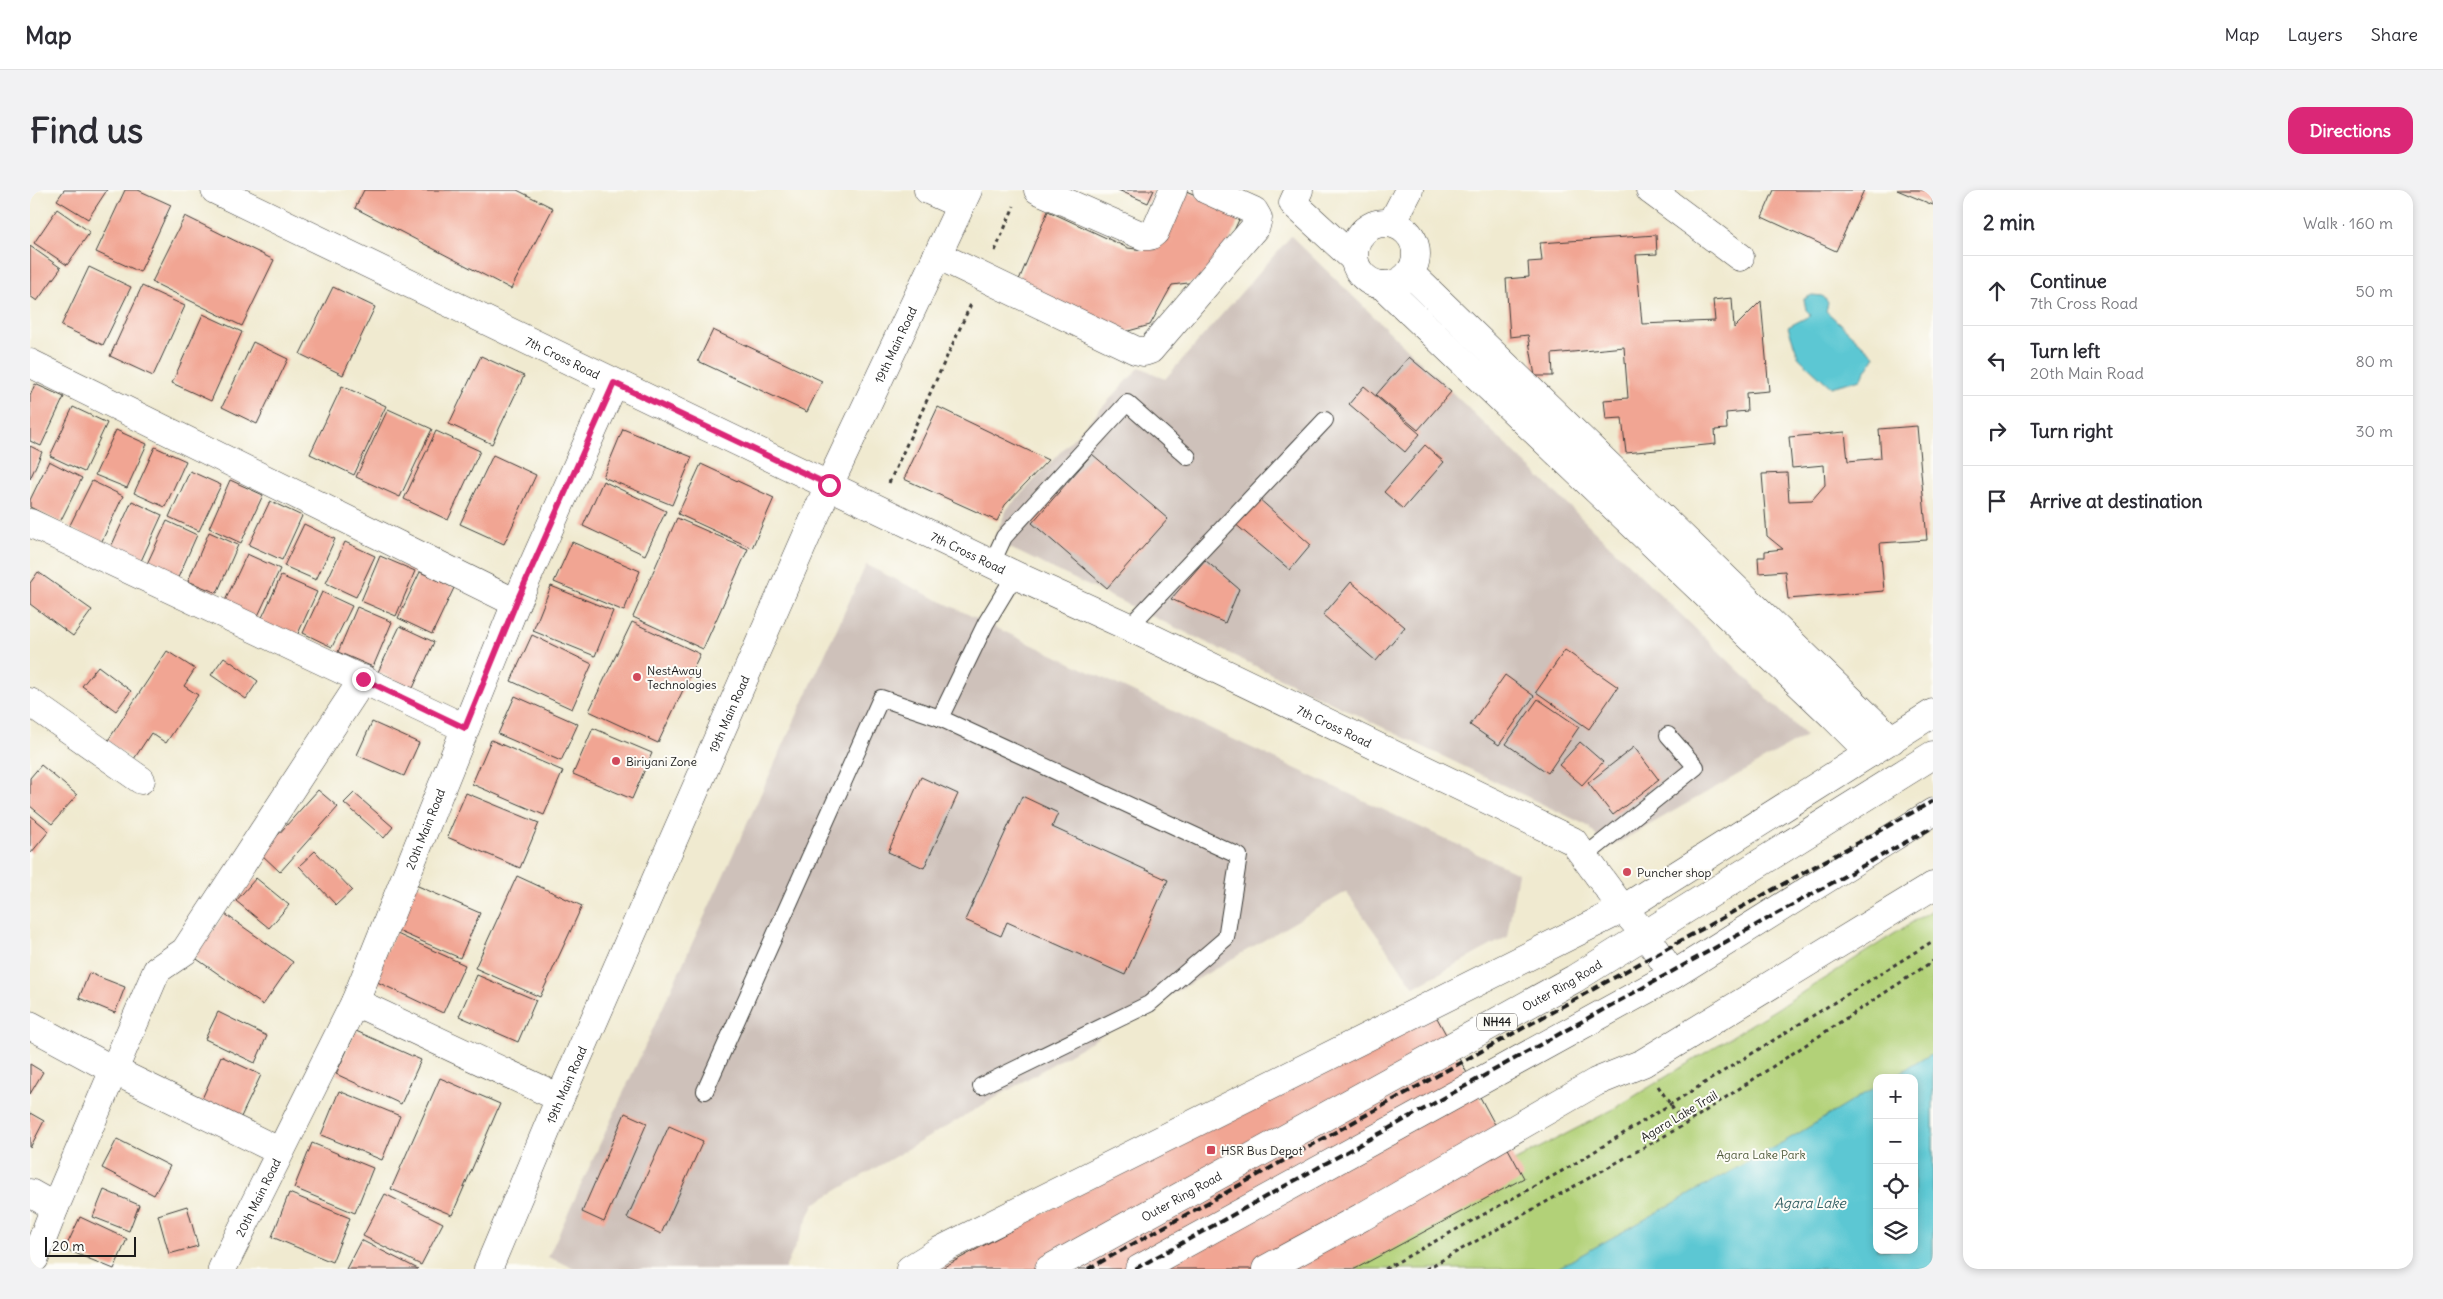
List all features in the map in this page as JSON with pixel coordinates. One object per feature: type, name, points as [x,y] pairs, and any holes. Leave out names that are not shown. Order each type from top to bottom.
[{"type":"main road","name":"7th Cross Road","points":[[216,190],[614,383],[1015,575],[1129,627],[1573,841],[1623,909],[1646,935],[1673,975]]},
{"type":"main road","points":[[928,190],[964,197]]},
{"type":"main road","points":[[1028,194],[1143,236],[1150,236],[1155,232],[1173,190]]},
{"type":"main road","points":[[937,255],[1136,350],[1144,352],[1150,350],[1256,226],[1258,218],[1254,211],[1207,190]]},
{"type":"main road","points":[[1392,223],[1409,190]]},
{"type":"main road","points":[[1650,190],[1740,257]]},
{"type":"main road","points":[[1296,196],[1353,258],[1362,276],[1371,283],[1392,285],[1410,273],[1415,264],[1414,243],[1406,230],[1392,223],[1382,222],[1363,230],[1357,238],[1353,258]]},
{"type":"main road","name":"19th Main Road","points":[[488,1269],[560,1098],[829,485],[964,197]]},
{"type":"main road","points":[[1410,273],[1880,746]]},
{"type":"main road","points":[[1382,285],[1834,717],[1880,746]]},
{"type":"main road","points":[[30,363],[516,603]]},
{"type":"main road","name":"20th Main Road","points":[[222,1269],[279,1151],[355,1002],[516,603],[614,383]]},
{"type":"main road","points":[[30,523],[465,728]]},
{"type":"main road","points":[[30,1259],[35,1258],[157,970],[184,951],[363,679]]},
{"type":"main road","points":[[30,702],[141,780]]},
{"type":"main road","points":[[910,1269],[956,1242],[1623,909],[1933,713]]},
{"type":"main road","name":"Outer Ring Road","points":[[1049,1269],[1574,979],[1933,755]]},
{"type":"main road","points":[[1139,1269],[1673,975],[1933,812]]},
{"type":"main road","points":[[1266,1269],[1362,1217],[1596,1082],[1643,1063],[1933,886]]},
{"type":"main road","points":[[355,1002],[560,1098]]},
{"type":"main road","points":[[30,1024],[114,1071],[279,1151]]},
{"type":"main road","points":[[30,1193],[55,1207]]},
{"type":"lane","points":[[992,563],[1004,537],[1128,403],[1188,457]]},
{"type":"lane","points":[[1129,627],[1325,420]]},
{"type":"lane","points":[[940,718],[986,624],[1015,575]]},
{"type":"lane","points":[[706,1092],[881,698],[940,718],[1239,856],[1226,938],[1149,1004],[981,1086]]},
{"type":"lane","points":[[1585,856],[1696,767],[1668,735]]},
{"type":"path","points":[[877,508],[984,276],[1028,194]]},
{"type":"path","points":[[1385,1269],[1571,1166],[1933,942]]},
{"type":"path","name":"Agara Lake Trail","points":[[1426,1269],[1684,1126],[1933,962]]},
{"type":"path","points":[[1643,1063],[1684,1126]]},
{"type":"shaded area","points":[[1291,236],[1806,736],[1607,849],[1588,826],[993,540],[1007,509],[1140,367],[1165,379]]},
{"type":"shaded area","points":[[866,565],[1518,873],[1507,937],[1414,987],[1346,892],[814,1204],[785,1269],[576,1269],[548,1257]]},
{"type":"green space","name":"Agara Lake Park","points":[[1933,909],[1933,1269],[1307,1269],[1612,1110],[1778,1008]]},
{"type":"water","points":[[1812,295],[1823,296],[1828,303],[1826,311],[1875,356],[1861,379],[1831,387],[1799,358],[1788,327],[1811,315],[1806,310],[1804,299]]},
{"type":"water","name":"Agara Lake","points":[[1933,1053],[1933,1269],[1556,1269],[1794,1136],[1873,1088],[1873,1254],[1918,1254],[1918,1074],[1898,1074]]},
{"type":"building","points":[[64,190],[107,190],[88,219],[57,200]]},
{"type":"building","points":[[125,190],[138,190],[171,205],[140,272],[96,252]]},
{"type":"building","points":[[364,190],[517,190],[553,208],[511,289],[355,208]]},
{"type":"building","points":[[1118,190],[1154,190],[1148,203]]},
{"type":"building","points":[[1184,190],[1241,215],[1225,251],[1196,282],[1172,285],[1150,325],[1114,335],[1016,287],[1048,211],[1128,248],[1143,250],[1156,246]]},
{"type":"building","points":[[1774,190],[1864,190],[1836,251],[1762,217]]},
{"type":"building","points":[[1897,190],[1933,190],[1933,205]]},
{"type":"building","points":[[57,209],[90,232],[67,265],[34,243]]},
{"type":"building","points":[[185,216],[274,260],[242,326],[152,282]]},
{"type":"building","points":[[1656,235],[1657,254],[1636,255],[1642,324],[1715,321],[1713,300],[1732,298],[1734,328],[1761,301],[1769,391],[1746,393],[1747,411],[1726,413],[1727,429],[1715,430],[1716,444],[1626,453],[1622,418],[1606,419],[1604,400],[1628,398],[1624,347],[1552,354],[1553,376],[1535,376],[1528,335],[1510,337],[1506,279],[1529,277],[1528,262],[1542,261],[1540,243]]},
{"type":"building","points":[[30,246],[61,268],[37,301],[30,296]]},
{"type":"building","points":[[89,267],[131,287],[103,345],[61,326]]},
{"type":"building","points":[[142,286],[185,306],[153,376],[110,356]]},
{"type":"building","points":[[333,287],[375,307],[343,375],[300,354]]},
{"type":"building","points":[[203,314],[242,332],[211,401],[172,383]]},
{"type":"building","points":[[713,330],[822,381],[807,412],[698,361]]},
{"type":"building","points":[[253,342],[288,359],[257,424],[222,407]]},
{"type":"building","points":[[481,356],[524,376],[492,444],[449,424]]},
{"type":"building","points":[[1409,357],[1451,392],[1418,430],[1376,395]]},
{"type":"building","points":[[35,384],[64,397],[41,446],[30,441],[30,396]]},
{"type":"building","points":[[342,386],[386,406],[354,475],[310,454]]},
{"type":"building","points":[[1364,386],[1420,434],[1405,452],[1349,404]]},
{"type":"building","points":[[73,407],[107,423],[84,472],[50,456]]},
{"type":"building","points":[[938,407],[1048,460],[1005,505],[997,521],[904,479]]},
{"type":"building","points":[[388,409],[432,429],[400,497],[356,477]]},
{"type":"building","points":[[1917,426],[1927,540],[1880,543],[1884,591],[1788,599],[1785,571],[1759,573],[1758,557],[1765,557],[1765,551],[1783,549],[1767,536],[1762,474],[1787,473],[1789,501],[1812,500],[1825,485],[1824,465],[1792,468],[1789,437],[1845,432],[1848,461],[1881,458],[1879,429]]},
{"type":"building","points":[[623,429],[692,457],[672,505],[603,477]]},
{"type":"building","points":[[116,430],[147,444],[127,488],[95,475]]},
{"type":"building","points":[[436,431],[480,451],[448,520],[404,499]]},
{"type":"building","points":[[1425,445],[1444,462],[1403,509],[1384,492]]},
{"type":"building","points":[[30,446],[42,452],[30,479]]},
{"type":"building","points":[[155,447],[186,461],[165,507],[134,493]]},
{"type":"building","points":[[1092,454],[1168,519],[1107,588],[1032,523]]},
{"type":"building","points":[[493,455],[536,475],[504,544],[460,524]]},
{"type":"building","points":[[49,461],[82,478],[60,522],[30,507],[30,500]]},
{"type":"building","points":[[701,464],[774,498],[752,548],[678,514]]},
{"type":"building","points":[[190,471],[221,485],[199,531],[169,517]]},
{"type":"building","points":[[230,480],[263,495],[241,543],[209,528]]},
{"type":"building","points":[[92,481],[123,496],[101,543],[69,527]]},
{"type":"building","points":[[603,481],[666,511],[645,555],[583,526]]},
{"type":"building","points":[[1257,497],[1311,545],[1290,570],[1234,523]]},
{"type":"building","points":[[132,501],[162,515],[141,561],[111,547]]},
{"type":"building","points":[[270,501],[302,516],[282,560],[249,545]]},
{"type":"building","points":[[677,518],[748,549],[703,649],[633,617]]},
{"type":"building","points":[[167,521],[197,535],[177,580],[146,566]]},
{"type":"building","points":[[304,524],[335,539],[316,580],[284,566]]},
{"type":"building","points":[[209,532],[238,545],[217,593],[188,581]]},
{"type":"building","points":[[345,542],[375,556],[356,597],[326,583]]},
{"type":"building","points":[[572,542],[640,571],[624,611],[554,582]]},
{"type":"building","points":[[247,554],[280,569],[257,618],[224,603]]},
{"type":"building","points":[[380,556],[415,571],[396,616],[361,601]]},
{"type":"building","points":[[1205,560],[1239,589],[1225,623],[1171,599]]},
{"type":"building","points":[[38,572],[92,610],[73,636],[30,604],[30,583]]},
{"type":"building","points":[[420,572],[454,588],[432,634],[398,618]]},
{"type":"building","points":[[281,576],[317,592],[296,638],[260,622]]},
{"type":"building","points":[[1351,582],[1405,627],[1376,661],[1323,615]]},
{"type":"building","points":[[551,586],[613,611],[595,656],[533,631]]},
{"type":"building","points":[[322,592],[352,606],[332,647],[303,633]]},
{"type":"building","points":[[357,607],[392,622],[373,667],[338,652]]},
{"type":"building","points":[[632,622],[700,654],[658,743],[589,711]]},
{"type":"building","points":[[400,626],[434,642],[413,688],[378,672]]},
{"type":"building","points":[[532,635],[592,664],[572,709],[511,681]]},
{"type":"building","points":[[1565,650],[1618,687],[1589,729],[1536,692]]},
{"type":"building","points":[[167,651],[195,669],[184,686],[198,695],[166,743],[151,733],[134,759],[107,742]]},
{"type":"building","points":[[224,657],[258,681],[246,699],[211,675]]},
{"type":"building","points":[[98,666],[131,691],[116,711],[82,686]]},
{"type":"building","points":[[1505,675],[1534,696],[1499,745],[1470,725]]},
{"type":"building","points":[[515,696],[578,724],[561,761],[498,734]]},
{"type":"building","points":[[1538,699],[1579,727],[1548,773],[1506,744]]},
{"type":"building","points":[[372,722],[419,743],[404,776],[357,755]]},
{"type":"building","points":[[593,728],[652,753],[632,799],[573,774]]},
{"type":"building","points":[[491,740],[563,771],[544,815],[472,784]]},
{"type":"building","points":[[1580,742],[1603,762],[1582,785],[1559,765]]},
{"type":"building","points":[[1634,747],[1659,780],[1613,815],[1588,783]]},
{"type":"building","points":[[41,765],[77,795],[52,824],[30,806],[30,778]]},
{"type":"building","points":[[921,777],[958,794],[924,868],[888,852]]},
{"type":"building","points":[[318,790],[338,807],[280,872],[261,854]]},
{"type":"building","points":[[354,793],[393,827],[384,838],[344,803]]},
{"type":"building","points":[[466,793],[539,823],[520,868],[447,837]]},
{"type":"building","points":[[1022,796],[1058,813],[1052,827],[1168,880],[1125,975],[1007,922],[1001,936],[965,920]]},
{"type":"building","points":[[30,815],[49,831],[31,853],[30,852]]},
{"type":"building","points":[[315,851],[352,890],[336,905],[299,866]]},
{"type":"building","points":[[517,876],[582,906],[540,997],[475,968]]},
{"type":"building","points":[[256,878],[289,905],[269,928],[236,901]]},
{"type":"building","points":[[411,883],[480,913],[460,958],[391,928]]},
{"type":"building","points":[[225,914],[293,962],[263,1005],[194,957]]},
{"type":"building","points":[[395,933],[465,965],[443,1013],[373,980]]},
{"type":"building","points":[[89,973],[125,987],[115,1013],[79,998]]},
{"type":"building","points":[[477,975],[536,1000],[518,1042],[459,1016]]},
{"type":"building","points":[[1430,1005],[1524,1178],[1355,1269],[940,1269]]},
{"type":"building","points":[[218,1012],[267,1036],[255,1063],[205,1039]]},
{"type":"building","points":[[356,1031],[421,1060],[401,1104],[336,1074]]},
{"type":"building","points":[[221,1056],[261,1075],[240,1119],[201,1101]]},
{"type":"building","points":[[30,1064],[43,1072],[30,1094]]},
{"type":"building","points":[[440,1078],[500,1104],[452,1215],[391,1189]]},
{"type":"building","points":[[339,1091],[400,1116],[382,1160],[321,1135]]},
{"type":"building","points":[[30,1113],[44,1121],[30,1148]]},
{"type":"building","points":[[625,1113],[647,1123],[604,1222],[582,1212]]},
{"type":"building","points":[[669,1126],[703,1141],[661,1234],[627,1218]]},
{"type":"building","points":[[117,1139],[170,1166],[154,1195],[102,1168]]},
{"type":"building","points":[[312,1143],[373,1168],[355,1213],[294,1188]]},
{"type":"building","points":[[104,1190],[139,1205],[129,1231],[93,1217]]},
{"type":"building","points":[[289,1193],[350,1218],[332,1262],[272,1237]]},
{"type":"building","points":[[385,1194],[443,1223],[421,1265],[363,1236]]},
{"type":"building","points":[[187,1206],[198,1246],[169,1254],[158,1215]]},
{"type":"building","points":[[80,1217],[127,1239],[114,1269],[65,1249]]},
{"type":"building","points":[[361,1240],[418,1269],[346,1269]]},
{"type":"railway","points":[[1088,1269],[1933,801]]},
{"type":"railway","points":[[1135,1269],[1933,827]]},
{"type":"place","name":"NestAway Technologies","points":[[637,677]]},
{"type":"place","name":"Biriyani Zone","points":[[616,761]]},
{"type":"place","name":"Puncher shop","points":[[1627,872]]},
{"type":"place","name":"HSR Bus Depot","points":[[1211,1150]]},
{"type":"route","points":[[363,679],[465,728],[516,603],[614,383],[829,485]]}]
